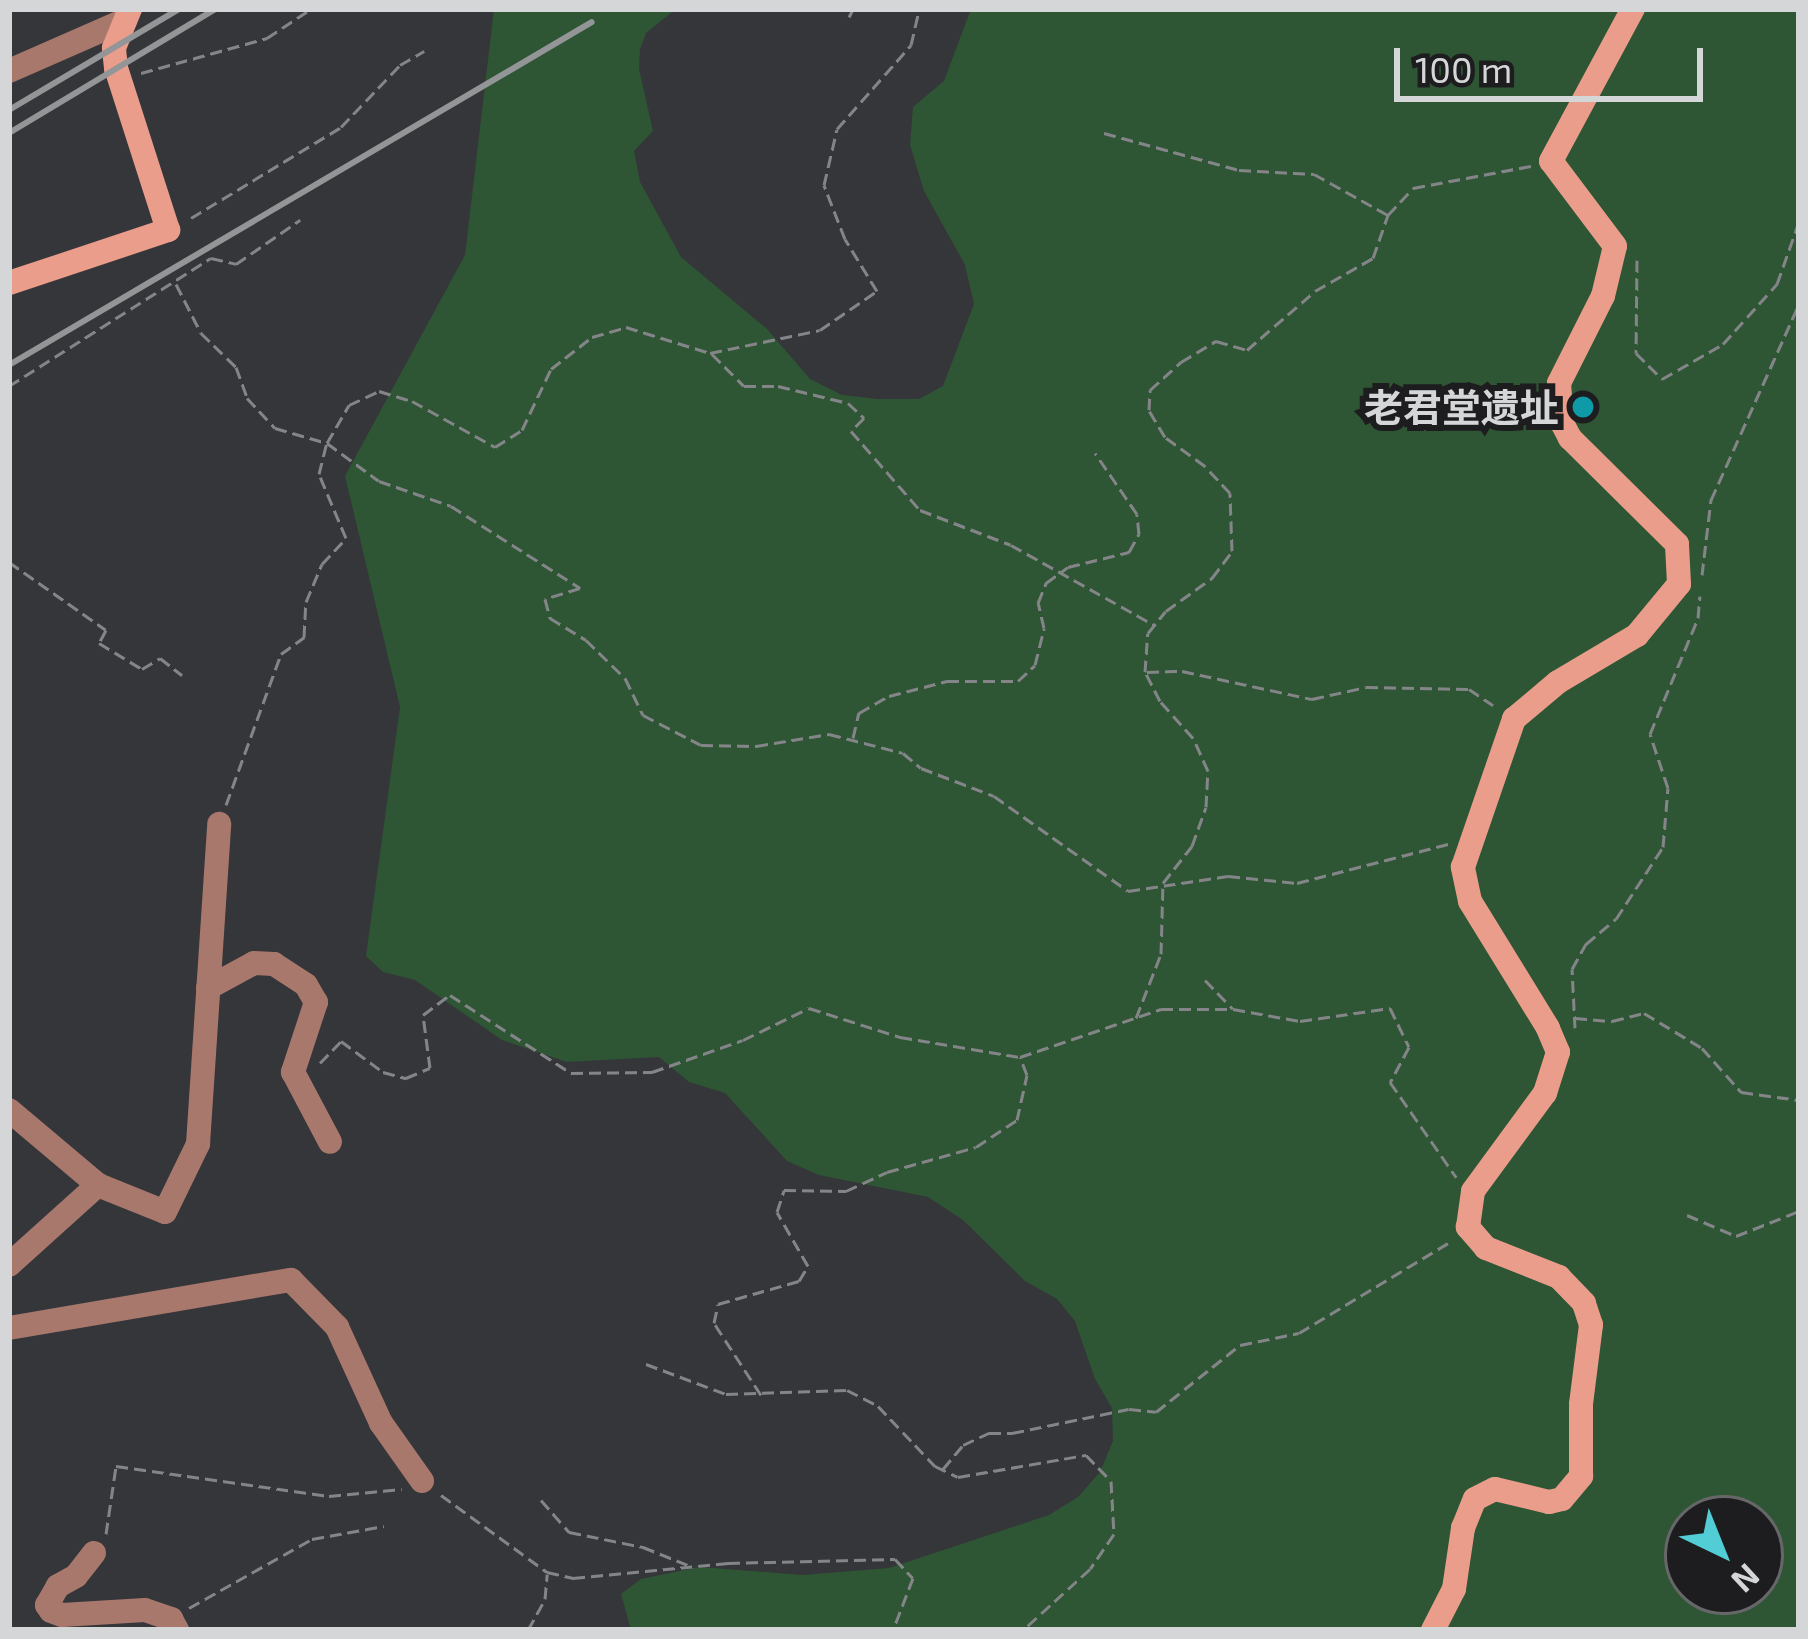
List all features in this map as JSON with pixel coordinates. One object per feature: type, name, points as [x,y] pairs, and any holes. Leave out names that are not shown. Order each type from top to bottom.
[{"type":"street","points":[[1433,1630],[1454,1589],[1463,1528],[1475,1499],[1495,1489],[1550,1502],[1562,1499],[1581,1475],[1581,1404],[1591,1325],[1584,1303],[1559,1277],[1486,1249],[1468,1227],[1471,1197],[1545,1093],[1558,1052],[1470,902],[1463,867],[1514,718],[1558,682],[1636,635],[1679,584],[1677,544],[1570,438],[1562,422],[1558,382],[1603,296],[1615,246],[1551,161],[1633,9]]},
{"type":"street","points":[[9,283],[168,230],[120,83],[114,48],[128,14]]},
{"type":"street","points":[[9,71],[128,14]]},
{"type":"street","points":[[9,1110],[91,1174],[98,1185],[165,1212],[198,1144],[219,824]]},
{"type":"street","points":[[208,988],[254,963],[274,964],[295,974],[316,1002],[293,1072],[330,1142]]},
{"type":"street","points":[[9,1265],[98,1185]]},
{"type":"street","points":[[9,1328],[291,1280],[337,1327],[381,1423],[422,1481]]},
{"type":"street","points":[[94,1553],[76,1576],[58,1586],[47,1605],[51,1611],[62,1615],[145,1610],[174,1624]]},
{"type":"path","points":[[120,83],[267,38],[311,9]]},
{"type":"path","points":[[849,17],[853,9]]},
{"type":"path","points":[[710,353],[820,330],[877,291],[845,239],[824,185],[837,129],[911,45],[919,9]]},
{"type":"path","points":[[168,230],[341,127],[400,65],[424,50]]},
{"type":"path","points":[[1104,133],[1240,170],[1314,174],[1388,215]]},
{"type":"path","points":[[1136,1018],[1161,954],[1163,883],[1192,845],[1206,807],[1208,771],[1192,738],[1160,701],[1145,672],[1148,633],[1212,578],[1232,550],[1230,493],[1205,466],[1166,437],[1149,410],[1150,390],[1181,362],[1216,341],[1247,350],[1316,291],[1373,257],[1388,215],[1413,188],[1551,161]]},
{"type":"path","points":[[9,386],[211,258],[236,264],[300,220]]},
{"type":"path","points":[[1615,246],[1637,258],[1636,353],[1662,379],[1724,344],[1778,284],[1799,222]]},
{"type":"path","points":[[176,284],[201,333],[236,367],[247,398],[275,428],[327,443],[379,481],[452,506],[580,588],[545,599],[550,618],[586,640],[625,678],[643,715],[701,745],[756,746],[829,734],[903,753],[921,768],[994,796],[1128,892],[1228,876],[1297,883],[1475,837]]},
{"type":"path","points":[[1558,1052],[1574,1055],[1572,969],[1586,944],[1616,919],[1663,847],[1668,788],[1650,734],[1698,618],[1711,500],[1799,304]]},
{"type":"path","points":[[219,824],[281,654],[304,638],[306,602],[322,564],[346,538],[320,474],[327,443],[349,405],[379,392],[412,401],[496,447],[522,430],[551,369],[592,337],[626,327],[710,353],[744,386],[778,386],[848,403],[864,418],[851,431],[920,510],[1012,544],[1154,625]]},
{"type":"path","points":[[852,740],[859,713],[889,696],[946,681],[1018,681],[1035,665],[1044,628],[1038,603],[1046,583],[1059,574],[1129,552],[1139,534],[1137,514],[1095,452]]},
{"type":"path","points":[[9,562],[106,630],[100,643],[142,669],[160,658],[182,675]]},
{"type":"path","points":[[1145,672],[1182,671],[1312,699],[1366,686],[1469,688],[1514,718]]},
{"type":"path","points":[[1205,980],[1233,1009]]},
{"type":"path","points":[[300,1085],[341,1041],[383,1072],[406,1078],[430,1068],[423,1015],[451,995],[571,1072],[652,1072],[743,1040],[809,1008],[900,1037],[1020,1057],[1161,1009],[1233,1009],[1300,1021],[1390,1008],[1409,1047],[1390,1082],[1471,1197]]},
{"type":"path","points":[[1575,1018],[1612,1021],[1644,1013],[1702,1048],[1742,1092],[1799,1100]]},
{"type":"path","points":[[761,1395],[714,1323],[718,1304],[799,1281],[808,1266],[777,1212],[784,1190],[846,1191],[887,1172],[976,1147],[1017,1120],[1027,1075],[1020,1057]]},
{"type":"path","points":[[1687,1215],[1736,1236],[1799,1211]]},
{"type":"path","points":[[942,1469],[963,1445],[989,1433],[1012,1433],[1129,1409],[1156,1412],[1240,1345],[1299,1333],[1384,1278],[1440,1250],[1468,1227]]},
{"type":"path","points":[[646,1364],[726,1394],[847,1390],[878,1406],[942,1469],[958,1477],[1086,1455],[1111,1481],[1114,1534],[1090,1568],[1023,1630]]},
{"type":"path","points":[[94,1553],[105,1540],[116,1466],[329,1496],[398,1491],[422,1481],[548,1572],[573,1577],[690,1566],[896,1559],[913,1578],[893,1630]]},
{"type":"path","points":[[542,1500],[569,1532],[643,1547],[690,1566]]},
{"type":"path","points":[[174,1624],[312,1539],[384,1526]]},
{"type":"path","points":[[528,1630],[545,1599],[548,1572]]},
{"type":"green space","points":[[494,9],[676,9],[646,33],[640,49],[639,69],[653,131],[634,151],[640,182],[681,257],[767,329],[810,379],[842,395],[919,399],[943,386],[974,304],[965,265],[924,191],[910,145],[913,107],[944,81],[971,9],[1799,9],[1799,1630],[631,1630],[621,1594],[641,1579],[699,1567],[803,1575],[889,1568],[1049,1515],[1078,1497],[1100,1472],[1113,1441],[1112,1408],[1095,1379],[1075,1321],[1057,1299],[1025,1281],[963,1220],[928,1197],[819,1175],[787,1161],[725,1093],[689,1082],[659,1057],[567,1062],[502,1040],[415,980],[383,972],[366,956],[400,707],[345,476],[465,255]]},
{"type":"railway","points":[[9,110],[179,9]]},
{"type":"railway","points":[[9,133],[215,9]]},
{"type":"railway","points":[[9,365],[592,22]]},
{"type":"place","name":"老君堂遗址","points":[[1583,407]]}]
